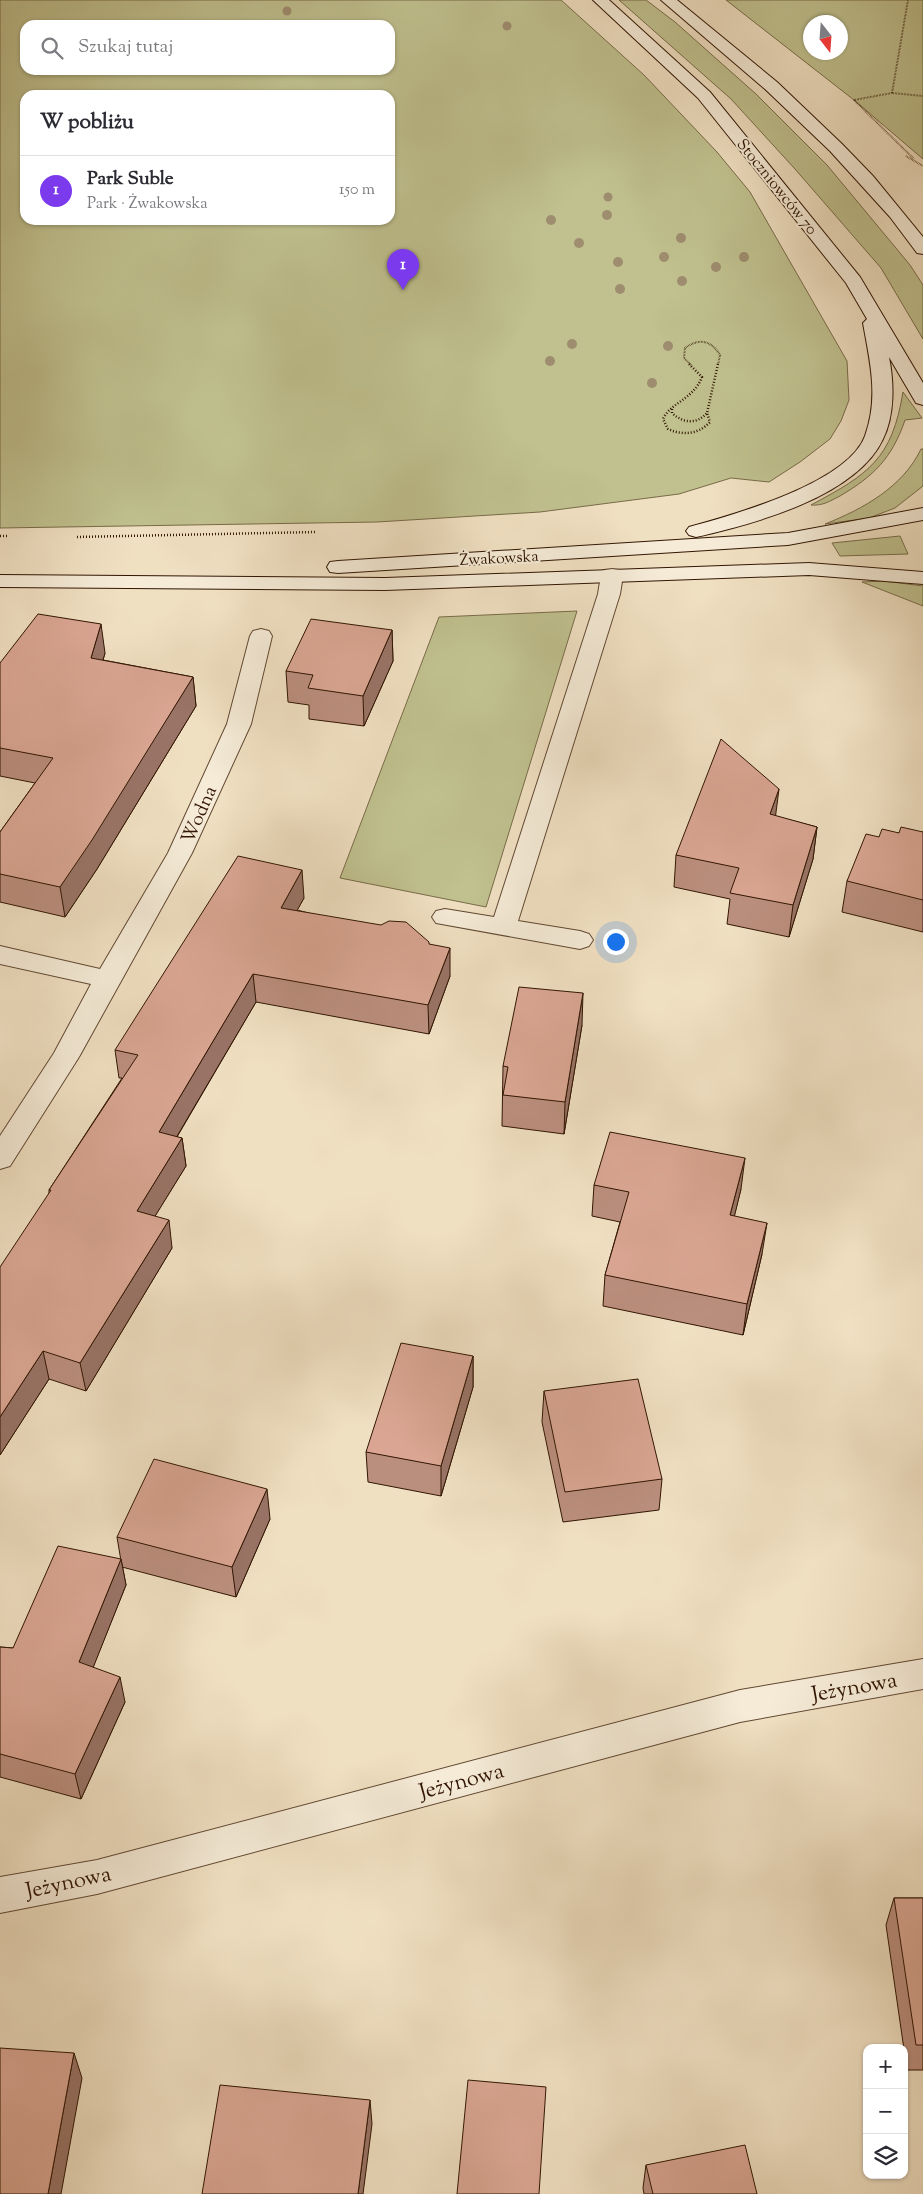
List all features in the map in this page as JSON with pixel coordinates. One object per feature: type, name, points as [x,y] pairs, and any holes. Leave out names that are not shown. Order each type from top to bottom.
[{"type":"street","name":"Stoczniowców 70","points":[[600,0],[704,95],[854,281],[923,399]]},
{"type":"street","points":[[668,0],[743,60],[793,104],[865,180],[923,249]]},
{"type":"street","points":[[552,554],[662,539],[733,523],[794,501],[824,484],[854,462],[873,439],[883,387],[868,303]]},
{"type":"street","name":"Żwakowska","points":[[74,582],[788,539],[923,514]]},
{"type":"street","points":[[923,528],[923,533]]},
{"type":"street","name":"Żwakowska","points":[[0,581],[384,584],[809,569],[923,578]]},
{"type":"street","points":[[504,926],[609,594],[612,575]]},
{"type":"street","name":"Wodna","points":[[0,1159],[65,1057],[180,853],[239,724],[261,636]]},
{"type":"street","points":[[445,916],[580,940]]},
{"type":"street","points":[[0,955],[107,980]]},
{"type":"street","name":"Jeżynowa","points":[[0,1895],[97,1877],[740,1706],[923,1674]]},
{"type":"path","points":[[892,94],[908,0]]},
{"type":"path","points":[[923,96],[892,94],[854,100],[923,170]]},
{"type":"path","points":[[703,341],[714,345],[720,354],[707,413],[710,422],[706,429],[696,433],[683,433],[671,430],[664,423],[663,418],[672,408],[688,399],[700,384],[702,377],[684,358],[685,348],[692,343],[703,341]]},
{"type":"path","points":[[672,408],[672,413],[679,420],[689,422],[698,421],[707,413]]},
{"type":"green space","points":[[0,0],[561,0],[644,75],[717,152],[750,192],[847,361],[849,400],[841,421],[830,439],[800,462],[769,482],[731,478],[679,494],[540,512],[377,522],[0,528]]},
{"type":"green space","points":[[619,0],[646,0],[675,22],[756,94],[827,165],[910,265],[923,285],[923,339],[881,268],[795,169],[731,99]]},
{"type":"green space","points":[[726,0],[923,0],[923,159],[854,100]]},
{"type":"green space","points":[[903,392],[922,418],[905,420],[888,455],[863,481],[830,501],[819,505],[811,505],[848,484],[875,462],[892,434]]},
{"type":"green space","points":[[921,449],[923,449],[923,486],[895,508],[869,518],[825,524],[867,504],[893,485],[904,475]]},
{"type":"green space","points":[[900,536],[908,554],[840,556],[832,543]]},
{"type":"green space","points":[[884,581],[923,586],[923,606],[862,582]]},
{"type":"green space","points":[[577,611],[486,907],[340,878],[439,617]]},
{"type":"building","points":[[38,614],[101,624],[91,658],[193,677],[92,840],[60,887],[0,874],[0,832],[53,758],[0,748],[0,663]]},
{"type":"building","points":[[311,619],[392,630],[363,696],[308,688],[313,675],[286,671]]},
{"type":"building","points":[[721,739],[779,789],[770,814],[817,827],[793,905],[730,893],[739,868],[676,855]]},
{"type":"building","points":[[901,827],[923,832],[923,900],[847,881],[866,834],[879,837],[882,829],[899,833]]},
{"type":"building","points":[[238,856],[302,870],[281,908],[381,925],[389,921],[406,922],[429,944],[450,948],[428,1005],[253,974],[159,1132],[182,1138],[137,1211],[169,1220],[80,1363],[43,1351],[0,1417],[0,1267],[138,1055],[115,1050]]},
{"type":"building","points":[[519,987],[583,993],[565,1102],[503,1095],[508,1067],[503,1066]]},
{"type":"building","points":[[610,1132],[745,1158],[730,1215],[767,1223],[747,1304],[605,1275],[629,1192],[594,1185]]},
{"type":"building","points":[[401,1343],[473,1356],[441,1466],[366,1452]]},
{"type":"building","points":[[638,1379],[662,1479],[565,1492],[544,1391]]},
{"type":"building","points":[[154,1459],[267,1489],[232,1567],[117,1537]]},
{"type":"building","points":[[58,1546],[121,1559],[79,1662],[120,1677],[75,1774],[0,1754],[0,1647],[13,1648]]},
{"type":"building","points":[[894,1898],[923,1898],[923,2045],[916,2045]]},
{"type":"building","points":[[0,2048],[74,2053],[48,2194],[0,2194]]},
{"type":"building","points":[[468,2080],[546,2087],[539,2194],[457,2194]]},
{"type":"building","points":[[220,2085],[370,2100],[358,2194],[202,2194]]},
{"type":"building","points":[[745,2145],[757,2194],[653,2194],[646,2165]]},
{"type":"place","name":"Park Suble","points":[[403,290]]}]
